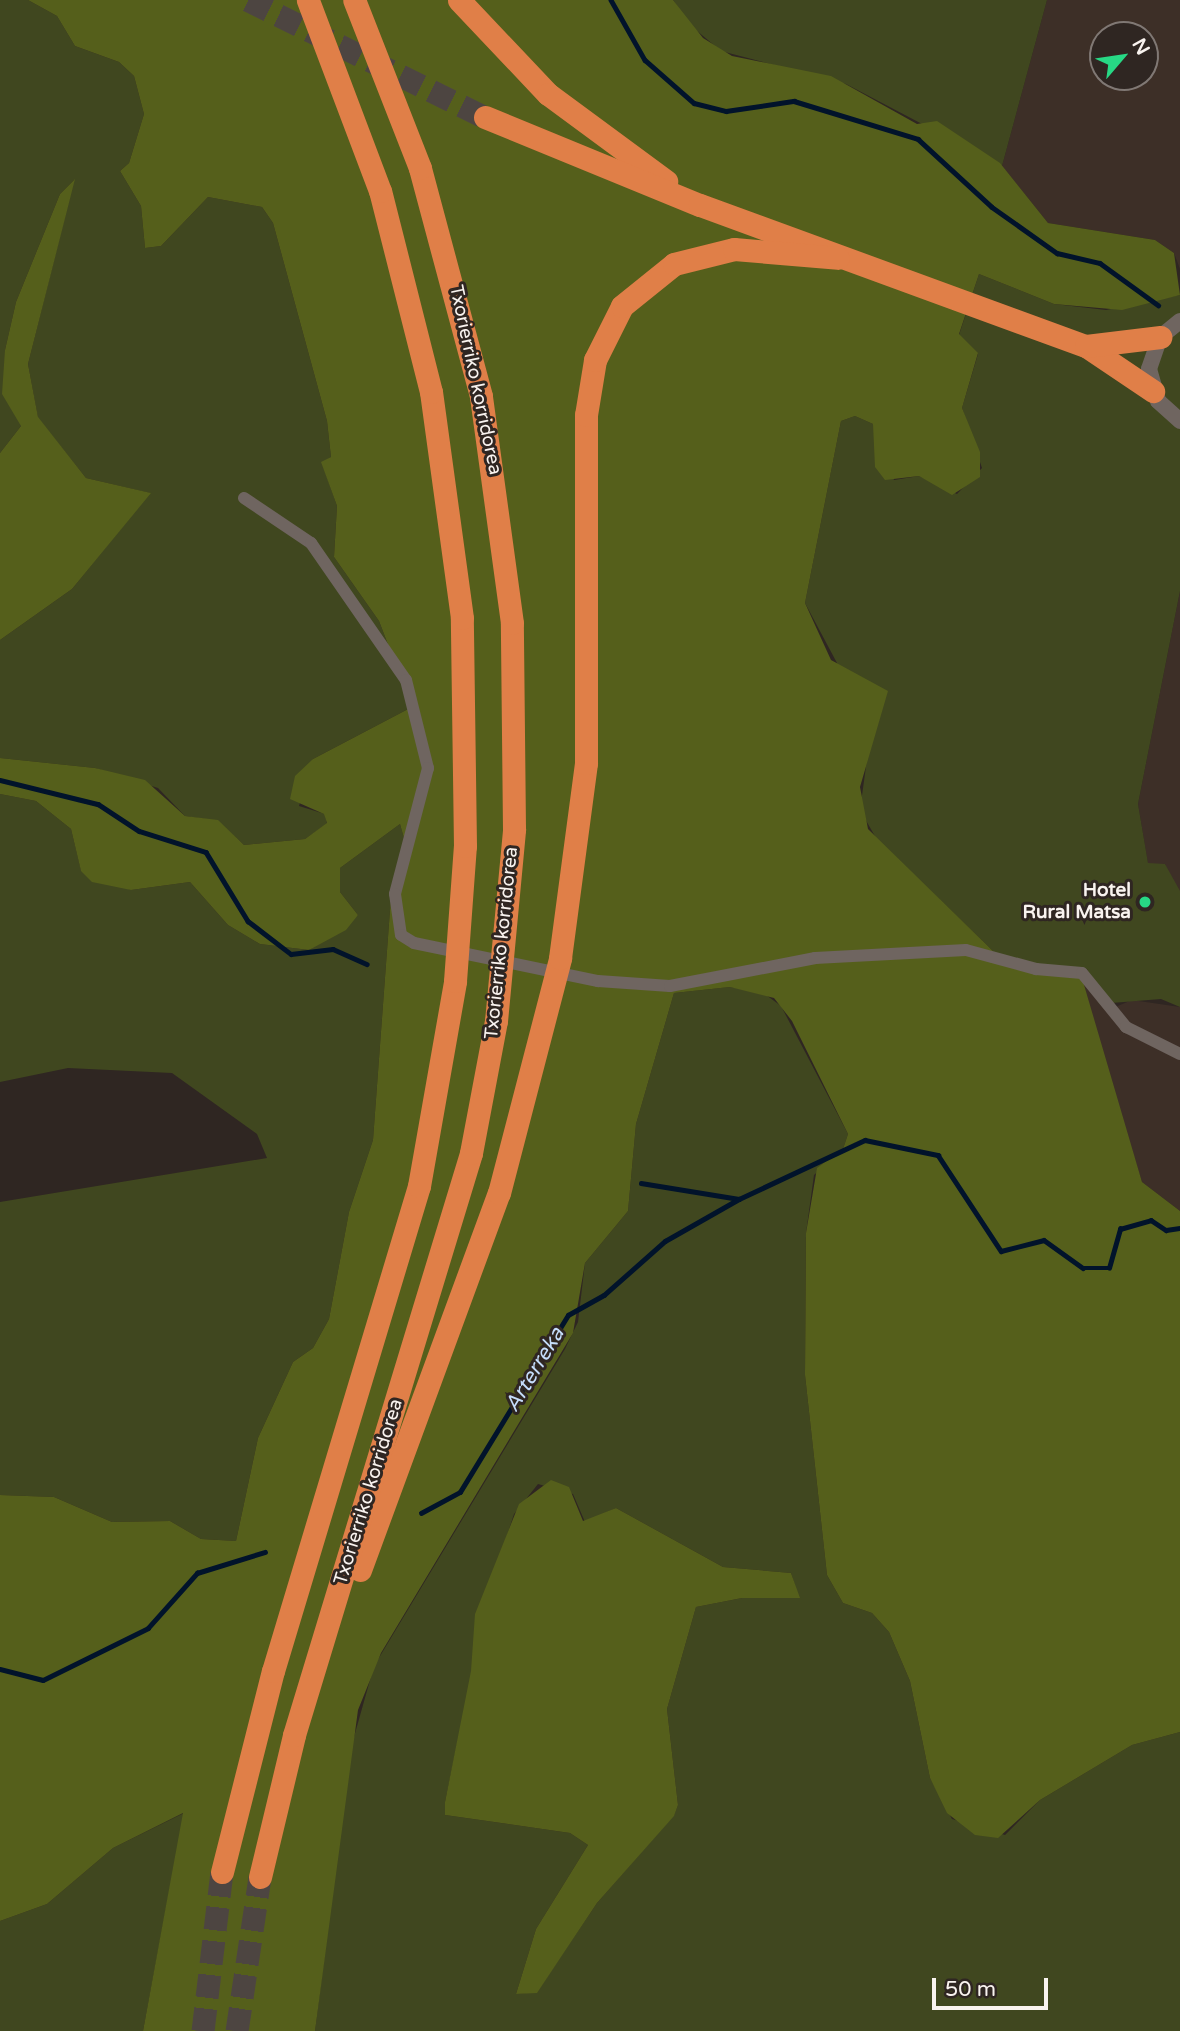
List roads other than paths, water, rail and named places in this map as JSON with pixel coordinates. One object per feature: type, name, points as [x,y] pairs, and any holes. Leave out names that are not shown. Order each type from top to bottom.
[{"type":"highway","name":"Txorierriko korridorea","points":[[222,1872],[273,1671],[398,1268],[430,1134],[455,981],[460,931],[467,735],[447,484],[417,331],[380,191],[308,0]]},
{"type":"highway","name":"Txorierriko korridorea","points":[[260,1877],[295,1735],[450,1232],[501,982],[506,936],[516,718],[508,574],[489,434],[437,220],[398,103],[354,0]]},
{"type":"highway","points":[[460,0],[548,94],[700,205]]},
{"type":"highway","points":[[485,117],[838,258],[1086,345],[1153,391]]},
{"type":"highway","points":[[295,1735],[314,1700],[499,1193],[555,985],[586,763],[586,415],[595,360],[622,306],[674,264],[734,249],[838,258]]},
{"type":"highway","points":[[1086,345],[1160,337]]},
{"type":"street","points":[[1180,321],[1160,337],[1149,369],[1153,391],[1180,421]]},
{"type":"street","points":[[244,498],[312,543],[406,680],[428,768],[395,894],[401,935],[414,943],[597,981],[670,986],[815,958],[966,950],[1082,973],[1126,1027],[1180,1054]]},
{"type":"waterway","points":[[611,0],[645,60],[694,103],[726,111],[794,101],[918,139],[992,207],[1057,253],[1100,263],[1158,305]]},
{"type":"waterway","points":[[0,780],[98,804],[139,831],[206,852],[248,921],[291,954],[333,949],[367,964]]},
{"type":"waterway","points":[[641,1183],[739,1199],[865,1140],[938,1155],[1001,1251],[1044,1240],[1083,1268],[1109,1268],[1120,1229],[1151,1220],[1166,1230],[1180,1228]]},
{"type":"waterway","name":"Arterreka","points":[[421,1513],[460,1492],[568,1315],[604,1295],[665,1241],[739,1199]]},
{"type":"waterway","name":"Arterreka","points":[[0,1669],[43,1680],[148,1628],[197,1573],[265,1552]]},
{"type":"tunnel","points":[[248,0],[485,117]]},
{"type":"tunnel","points":[[203,2031],[222,1872]]},
{"type":"tunnel","points":[[237,2031],[260,1877]]},
{"type":"place","name":"Hotel Rural Matsa","points":[[1145,902]]}]
